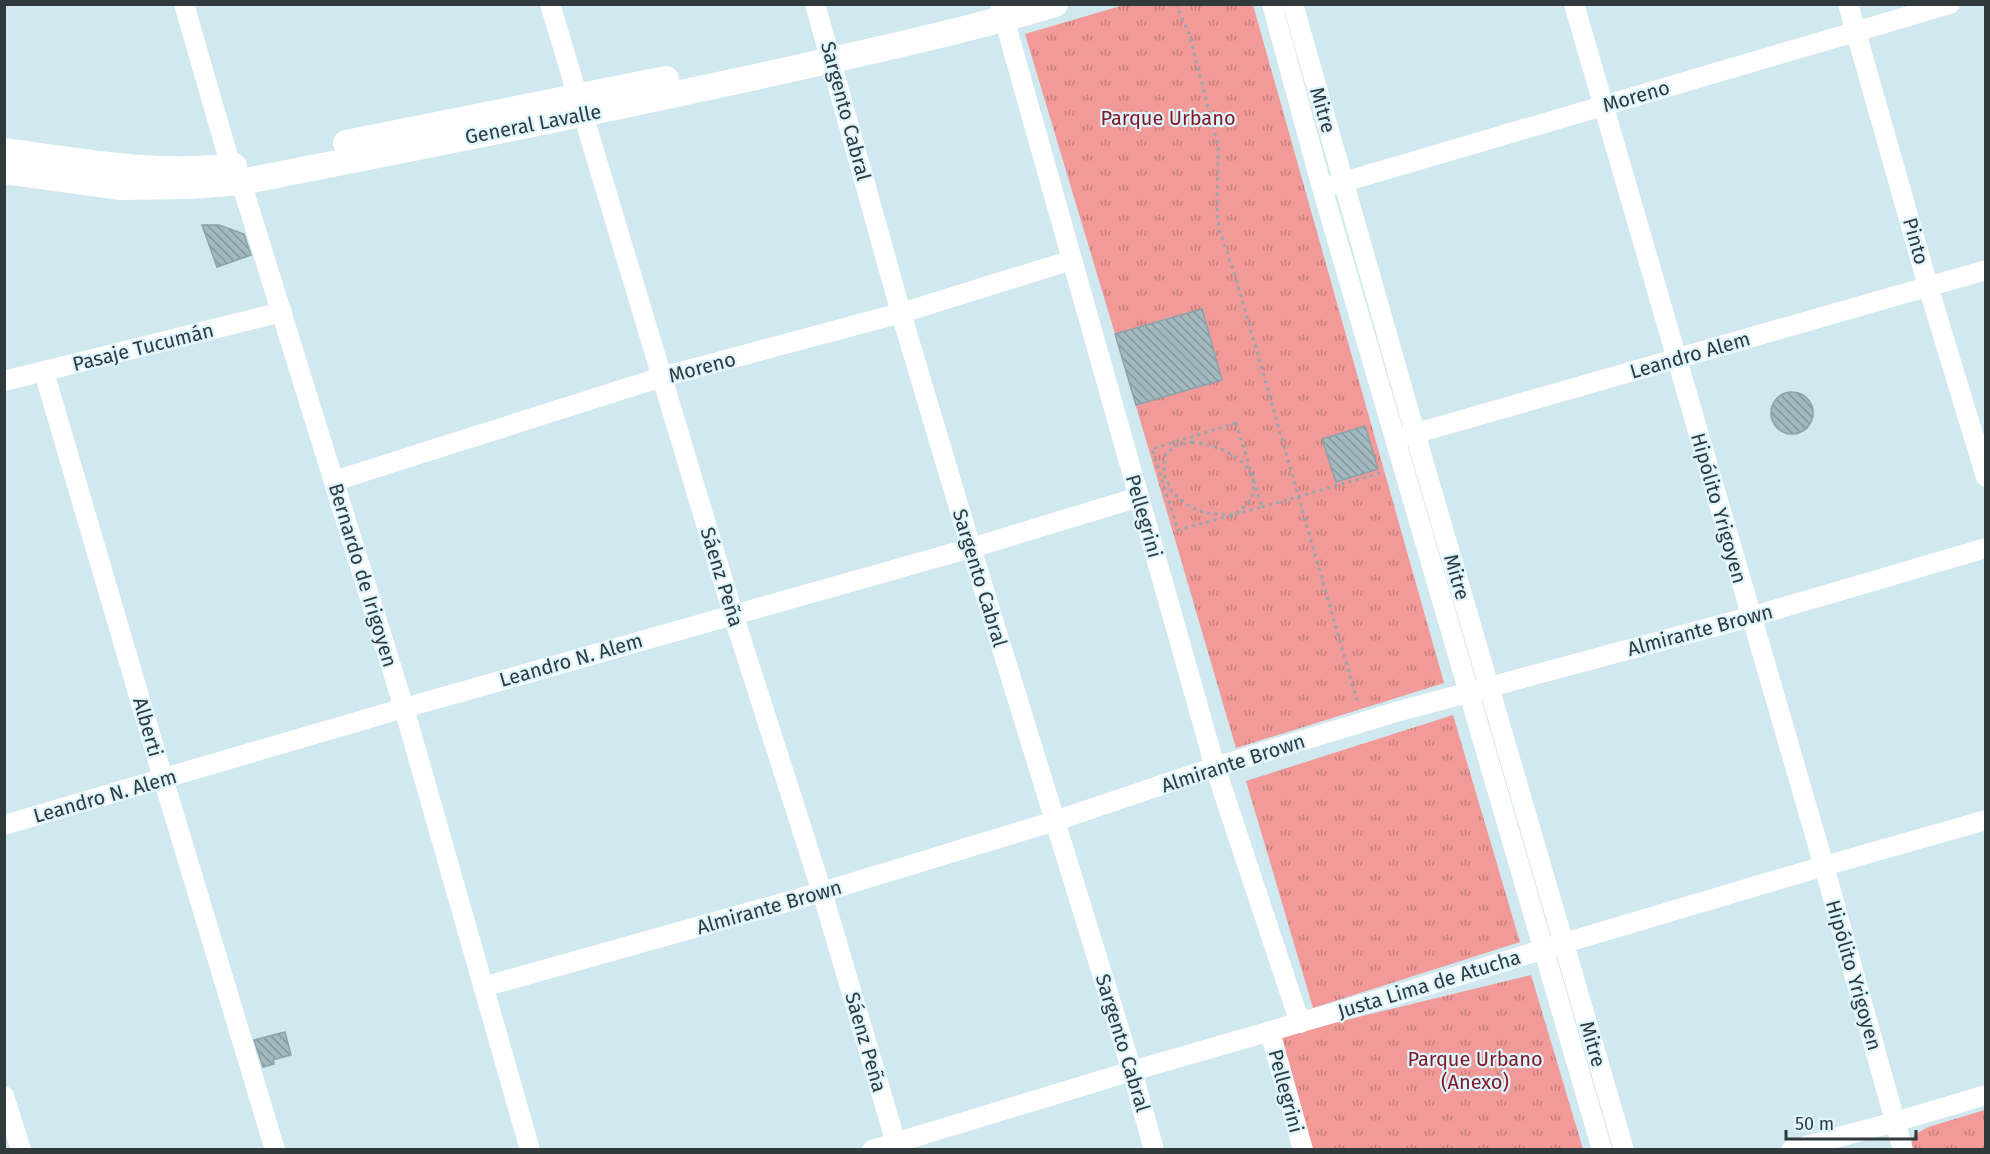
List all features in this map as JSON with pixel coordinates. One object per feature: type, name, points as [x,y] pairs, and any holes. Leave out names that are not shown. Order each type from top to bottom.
[{"type":"main road","name":"General Lavalle","points":[[4,171],[121,187],[190,186],[236,174],[580,106],[830,53],[1000,10],[1055,4]]},
{"type":"main road","name":"General Lavalle","points":[[4,151],[123,167],[236,174]]},
{"type":"street","name":"Bernardo de Irigoyen","points":[[184,4],[404,708],[530,1149]]},
{"type":"street","name":"Sáenz Peña","points":[[550,4],[733,614],[822,892],[897,1146]]},
{"type":"street","name":"Sargento Cabral","points":[[815,4],[901,313],[1154,1149]]},
{"type":"street","name":"Mitre","points":[[1272,4],[1394,439],[1602,1149]]},
{"type":"street","name":"Mitre","points":[[1293,4],[1488,687],[1624,1149]]},
{"type":"street","name":"Hipólito Yrigoyen","points":[[1574,4],[1824,866],[1903,1149]]},
{"type":"street","name":"Pinto","points":[[1848,4],[1928,286],[1986,477]]},
{"type":"street","name":"Moreno","points":[[1322,188],[1950,4]]},
{"type":"street","name":"Pellegrini","points":[[1000,10],[1215,767],[1300,1023]]},
{"type":"street","name":"Moreno","points":[[334,481],[662,377],[901,313],[1072,260]]},
{"type":"street","name":"Leandro Alem","points":[[1394,439],[1986,270]]},
{"type":"street","name":"Pasaje Tucumán","points":[[4,381],[282,312]]},
{"type":"street","name":"Alberti","points":[[44,372],[275,1149]]},
{"type":"street","name":"Leandro N. Alem","points":[[4,825],[404,708],[971,548],[1139,497]]},
{"type":"street","name":"Almirante Brown","points":[[483,987],[822,892],[1055,821],[1215,767],[1396,712],[1750,617],[1986,548]]},
{"type":"street","name":"Justa Lima de Atucha","points":[[872,1149],[897,1146],[1132,1071],[1986,820]]},
{"type":"street","name":"Pellegrini","points":[[1270,1032],[1302,1149]]},
{"type":"street","points":[[1791,1149],[1986,1095]]},
{"type":"street","points":[[4,1096],[21,1149]]},
{"type":"path","points":[[1176,4],[1189,34],[1218,146],[1216,214],[1220,232],[1235,275],[1357,701]]},
{"type":"path","points":[[1262,507],[1236,423],[1152,449],[1178,530],[1234,515],[1262,507],[1298,496],[1380,473]]},
{"type":"path","points":[[1192,441],[1209,443],[1225,450],[1242,462],[1252,478],[1253,489],[1250,500],[1234,515],[1205,513],[1187,505],[1173,493],[1164,476],[1164,456],[1175,446],[1192,441]]},
{"type":"green space","name":"Parque Urbano","points":[[1124,5],[1253,5],[1444,683],[1236,748],[1025,34]]},
{"type":"green space","points":[[1453,715],[1520,942],[1313,1008],[1246,781]]},
{"type":"green space","name":"Parque Urbano (Anexo)","points":[[1531,975],[1583,1149],[1306,1149],[1272,1038]]},
{"type":"green space","points":[[1985,1110],[1985,1149],[1913,1149],[1911,1145],[1914,1135],[1928,1127]]},
{"type":"building","points":[[202,225],[219,225],[244,234],[251,255],[217,267]]},
{"type":"building","points":[[1202,309],[1222,380],[1136,405],[1115,334]]},
{"type":"building","points":[[1792,392],[1800,393],[1807,398],[1812,405],[1812,421],[1807,428],[1800,433],[1792,434],[1784,433],[1777,428],[1772,421],[1771,413],[1772,405],[1777,398],[1784,393]]},
{"type":"building","points":[[1365,426],[1378,469],[1336,482],[1322,439]]},
{"type":"building","points":[[285,1032],[291,1055],[273,1060],[274,1064],[263,1067],[254,1040]]}]
